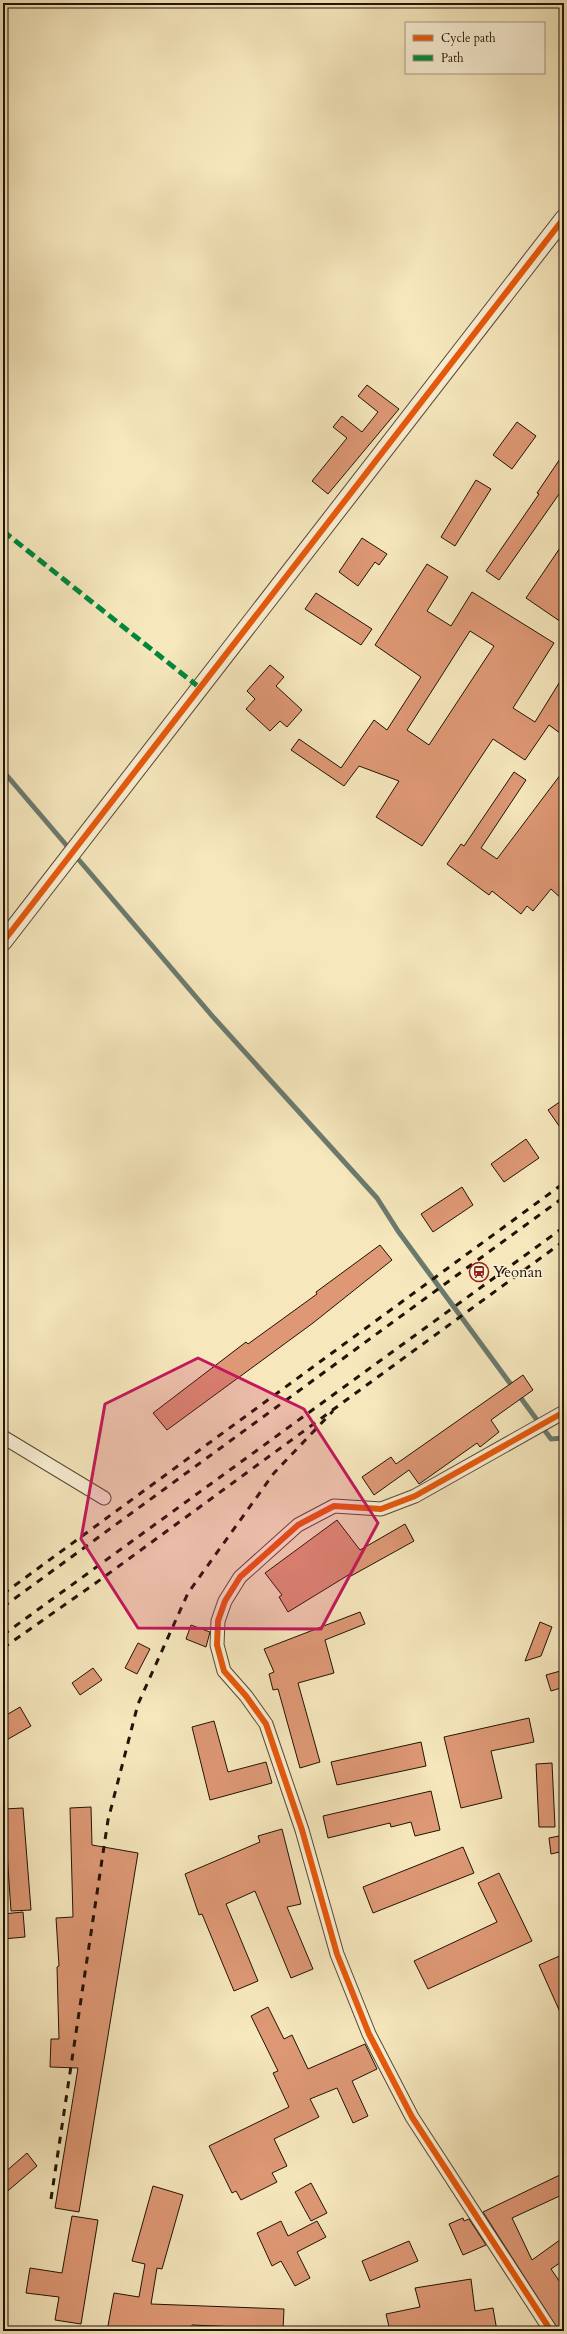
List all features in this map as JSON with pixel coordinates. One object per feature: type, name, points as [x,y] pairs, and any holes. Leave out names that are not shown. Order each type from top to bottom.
[{"type":"street","points":[[3,942],[564,218]]},
{"type":"street","points":[[551,2331],[412,2117],[369,2034],[337,1954],[302,1830],[266,1724],[246,1696],[224,1670],[217,1645],[218,1621],[225,1601],[240,1577],[298,1525],[334,1506],[381,1510],[415,1496],[564,1412]]},
{"type":"street","points":[[3,1437],[104,1498]]},
{"type":"highlighted area","points":[[198,1358],[304,1409],[378,1523],[321,1629],[138,1628],[81,1539],[105,1404]]},
{"type":"building","points":[[367,385],[399,409],[328,494],[312,481],[347,438],[333,427],[342,416],[362,432],[378,412],[358,396]]},
{"type":"building","points":[[517,422],[536,436],[512,469],[493,455]]},
{"type":"building","points":[[564,453],[564,487],[499,580],[486,571],[539,494],[537,493]]},
{"type":"building","points":[[476,480],[491,489],[455,546],[441,537]]},
{"type":"building","points":[[362,538],[387,554],[379,565],[375,562],[358,586],[339,572]]},
{"type":"building","points":[[564,542],[564,624],[526,598]]},
{"type":"building","points":[[427,564],[448,577],[427,611],[451,626],[472,592],[554,643],[513,708],[535,722],[564,675],[564,736],[549,725],[525,760],[493,739],[422,846],[376,817],[399,781],[359,766],[344,786],[291,750],[299,739],[341,768],[374,720],[387,730],[421,677],[375,645]],"holes":[[[470,631],[494,646],[429,745],[407,730]]]},
{"type":"building","points":[[316,593],[372,629],[361,645],[305,609]]},
{"type":"building","points":[[270,665],[284,677],[276,686],[302,710],[287,727],[280,721],[270,731],[246,709],[255,699],[247,691]]},
{"type":"building","points":[[564,770],[564,901],[551,889],[533,911],[527,906],[521,914],[492,891],[489,895],[447,864],[461,844],[464,846],[514,772],[526,780],[481,848],[497,859]]},
{"type":"building","points":[[564,1099],[564,1133],[548,1110]]},
{"type":"building","points":[[526,1139],[539,1158],[504,1182],[491,1164]]},
{"type":"building","points":[[462,1187],[473,1205],[433,1232],[421,1214]]},
{"type":"building","points":[[380,1245],[392,1260],[313,1323],[167,1430],[153,1413],[246,1342],[248,1344],[317,1294],[316,1292]]},
{"type":"building","points":[[523,1375],[533,1390],[491,1420],[499,1432],[480,1447],[477,1443],[419,1484],[409,1470],[374,1495],[362,1477],[391,1457],[396,1464]]},
{"type":"building","points":[[337,1520],[360,1550],[405,1524],[414,1541],[351,1576],[350,1574],[288,1612],[279,1597],[282,1595],[265,1573]]},
{"type":"building","points":[[360,1612],[365,1624],[325,1640],[334,1673],[298,1683],[320,1762],[300,1768],[278,1689],[273,1690],[269,1674],[274,1672],[264,1649]]},
{"type":"building","points":[[540,1622],[552,1627],[541,1656],[525,1661]]},
{"type":"building","points":[[191,1625],[210,1632],[206,1647],[186,1639]]},
{"type":"building","points":[[138,1643],[150,1649],[137,1674],[125,1668]]},
{"type":"building","points":[[93,1668],[102,1680],[80,1695],[72,1683]]},
{"type":"building","points":[[564,1670],[564,1687],[551,1691],[546,1675]]},
{"type":"building","points":[[20,1707],[31,1726],[3,1742],[3,1717]]},
{"type":"building","points":[[529,1718],[534,1742],[491,1751],[502,1798],[461,1808],[444,1737]]},
{"type":"building","points":[[214,1721],[228,1772],[266,1762],[272,1783],[210,1800],[192,1727]]},
{"type":"building","points":[[421,1742],[426,1766],[337,1785],[331,1762]]},
{"type":"building","points":[[552,1763],[555,1827],[539,1827],[536,1764]]},
{"type":"building","points":[[431,1791],[440,1830],[415,1836],[411,1822],[391,1827],[390,1823],[328,1838],[323,1816]]},
{"type":"building","points":[[91,1807],[92,1845],[138,1853],[79,2212],[55,2208],[78,2068],[50,2067],[51,2039],[59,2039],[57,1967],[59,1966],[56,1918],[73,1917],[70,1808]]},
{"type":"building","points":[[23,1808],[31,1910],[11,1911],[4,1809]]},
{"type":"building","points":[[282,1829],[301,1904],[287,1907],[313,1969],[291,1978],[255,1891],[226,1904],[258,1981],[234,1991],[202,1914],[199,1915],[185,1874],[260,1842],[258,1836]]},
{"type":"building","points":[[564,1835],[564,1851],[551,1854],[549,1838]]},
{"type":"building","points":[[463,1847],[474,1873],[373,1913],[363,1887]]},
{"type":"building","points":[[499,1873],[532,1941],[428,1989],[414,1961],[497,1922],[478,1883]]},
{"type":"building","points":[[23,1912],[25,1937],[3,1939],[3,1914]]},
{"type":"building","points":[[564,1954],[564,2021],[539,1965]]},
{"type":"building","points":[[268,2007],[284,2039],[292,2035],[308,2069],[365,2044],[377,2069],[352,2081],[368,2116],[353,2123],[337,2088],[310,2099],[319,2117],[274,2139],[287,2166],[272,2173],[277,2182],[241,2200],[236,2191],[232,2193],[209,2146],[289,2107],[273,2073],[278,2071],[251,2016]]},
{"type":"building","points":[[27,2153],[37,2166],[3,2195],[3,2174]]},
{"type":"building","points":[[564,2173],[564,2194],[512,2218],[532,2260],[564,2237],[564,2260],[551,2269],[564,2288],[564,2331],[559,2331],[483,2212]]},
{"type":"building","points":[[311,2183],[327,2213],[311,2221],[295,2192]]},
{"type":"building","points":[[153,2186],[183,2195],[162,2269],[157,2268],[151,2304],[284,2309],[283,2329],[192,2325],[191,2331],[107,2331],[114,2293],[139,2297],[145,2264],[132,2261]]},
{"type":"building","points":[[72,2216],[98,2220],[81,2324],[55,2320],[59,2297],[26,2293],[30,2268],[62,2273]]},
{"type":"building","points":[[463,2218],[464,2221],[469,2219],[486,2245],[463,2255],[449,2224]]},
{"type":"building","points":[[281,2221],[288,2236],[317,2221],[326,2237],[297,2252],[310,2278],[295,2286],[281,2261],[272,2266],[257,2233]]},
{"type":"building","points":[[409,2241],[418,2261],[370,2281],[362,2261]]},
{"type":"building","points":[[471,2279],[475,2311],[493,2308],[497,2331],[390,2331],[386,2314],[420,2307],[415,2288]]},
{"type":"waterway","points":[[3,771],[214,1018],[377,1198],[398,1231],[551,1439],[564,1438]]},
{"type":"railway","points":[[3,1594],[564,1183]]},
{"type":"railway","points":[[3,1607],[564,1197]]},
{"type":"railway","points":[[3,1635],[564,1227]]},
{"type":"railway","points":[[3,1648],[93,1585],[564,1241]]},
{"type":"railway","points":[[51,2199],[108,1820],[138,1704],[188,1593],[274,1473],[333,1411]]},
{"type":"marked path","points":[[3,531],[200,688]]},
{"type":"cycle path","points":[[3,942],[564,218]]},
{"type":"cycle path","points":[[551,2331],[412,2117],[369,2034],[337,1954],[302,1830],[266,1724],[246,1696],[224,1671],[217,1645],[218,1621],[225,1601],[240,1577],[298,1525],[334,1506],[381,1509],[415,1496],[564,1412]]},
{"type":"place","name":"Yeonan","points":[[479,1272]]}]
